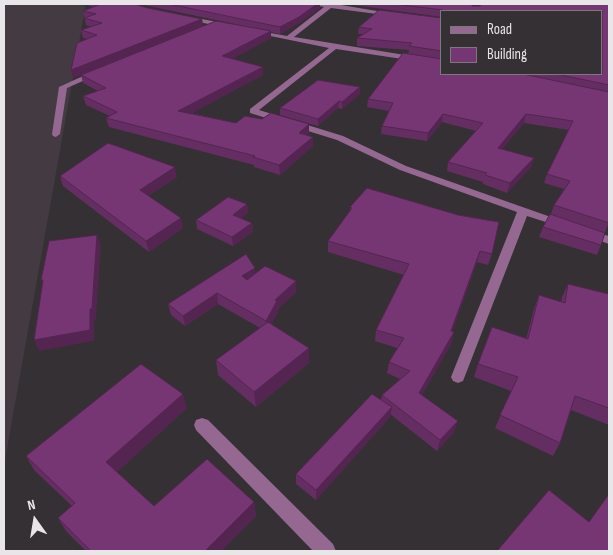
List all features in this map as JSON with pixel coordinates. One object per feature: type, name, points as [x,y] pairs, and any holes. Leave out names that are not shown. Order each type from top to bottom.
[{"type":"street","points":[[312,4],[395,15]]},
{"type":"street","points":[[288,38],[330,5]]},
{"type":"street","points":[[179,16],[235,28]]},
{"type":"street","points":[[200,30],[217,24]]},
{"type":"street","points":[[244,30],[335,47],[440,63]]},
{"type":"street","points":[[335,47],[253,111],[340,138],[403,168],[609,240]]},
{"type":"street","points":[[56,134],[64,87],[107,69]]},
{"type":"street","points":[[458,377],[524,211]]},
{"type":"street","points":[[202,424],[326,551]]},
{"type":"shaded area","points":[[4,4],[86,4],[4,466]]},
{"type":"building","points":[[101,4],[134,4],[202,19],[71,70],[77,43],[97,35],[81,30],[102,23],[84,18],[96,14],[83,11]]},
{"type":"building","points":[[169,4],[317,4],[299,17],[280,27]]},
{"type":"building","points":[[394,4],[472,4],[472,6],[480,6],[481,4],[609,4],[609,85],[561,75],[603,75],[603,10],[443,10]]},
{"type":"building","points":[[379,10],[440,18],[440,51],[409,46],[412,43],[357,38],[372,29],[359,27]]},
{"type":"building","points":[[216,21],[271,31],[222,56],[263,67],[178,111],[236,123],[245,116],[262,119],[271,113],[309,124],[299,133],[313,137],[279,165],[253,157],[255,156],[106,118],[117,112],[83,96],[106,88],[81,75]]},
{"type":"building","points":[[403,53],[440,59],[440,75],[528,75],[609,92],[609,223],[554,205],[570,181],[547,174],[573,121],[526,114],[498,148],[534,158],[510,183],[485,175],[487,173],[448,162],[483,123],[443,114],[428,133],[382,126],[393,103],[368,99]]},
{"type":"building","points":[[318,80],[360,87],[342,102],[339,101],[318,119],[280,108]]},
{"type":"building","points":[[108,143],[175,167],[140,190],[181,218],[146,241],[60,176]]},
{"type":"building","points":[[367,188],[458,215],[499,222],[492,254],[480,251],[451,331],[454,332],[419,393],[458,421],[440,440],[382,395],[410,371],[389,362],[404,338],[376,330],[409,264],[328,241],[352,208],[350,207]]},
{"type":"building","points":[[228,197],[247,204],[233,215],[252,223],[232,237],[196,220]]},
{"type":"building","points":[[550,214],[605,233],[601,245],[543,227]]},
{"type":"building","points":[[97,235],[92,309],[90,309],[90,330],[34,340],[43,280],[41,280],[49,241]]},
{"type":"building","points":[[246,254],[255,268],[242,276],[247,280],[265,266],[296,281],[275,300],[277,301],[266,321],[217,293],[183,316],[168,304]]},
{"type":"building","points":[[568,284],[609,294],[609,408],[575,396],[560,443],[500,415],[518,377],[478,364],[492,327],[528,339],[539,295],[565,303]]},
{"type":"building","points":[[268,322],[309,348],[254,392],[216,360]]},
{"type":"building","points":[[141,364],[183,394],[106,462],[154,506],[207,459],[254,502],[205,551],[91,551],[58,518],[75,503],[26,456]]},
{"type":"building","points":[[372,394],[392,407],[316,490],[296,474]]},
{"type":"building","points":[[549,490],[589,522],[609,494],[609,551],[497,551]]}]
